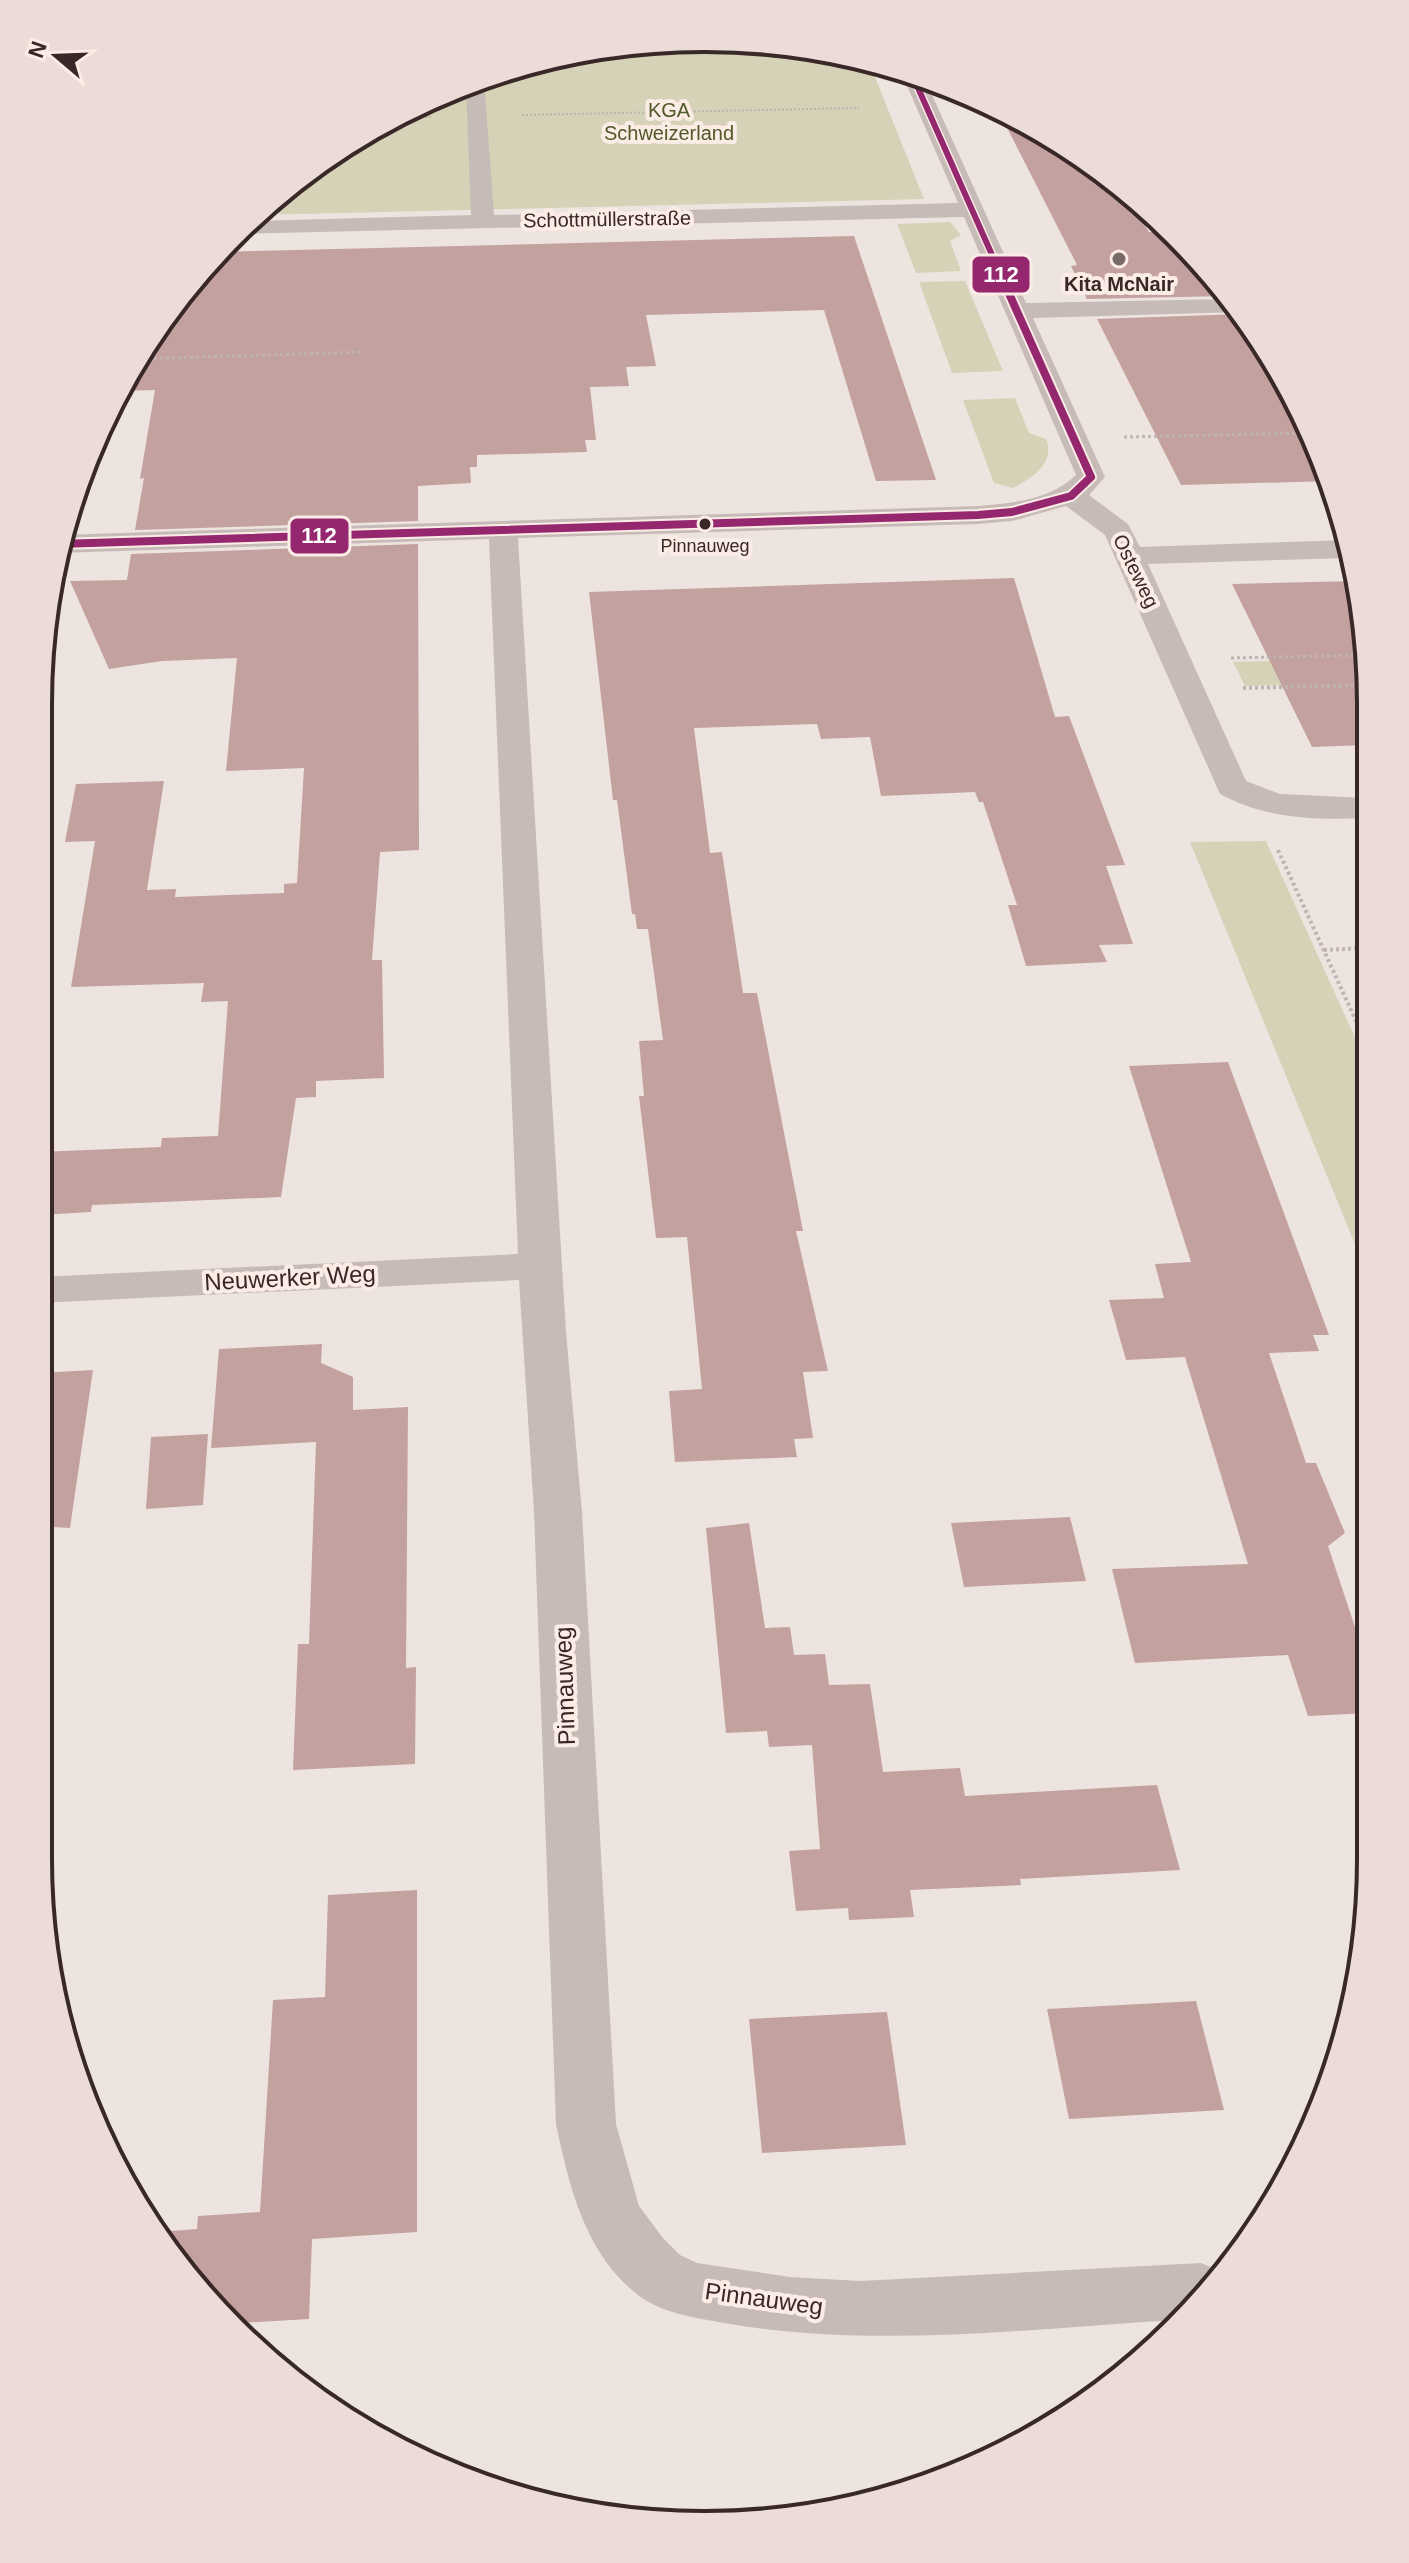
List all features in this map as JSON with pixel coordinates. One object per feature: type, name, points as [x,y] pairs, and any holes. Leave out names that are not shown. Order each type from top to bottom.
[{"type":"street","points":[[72,544],[978,515],[1012,512],[1071,496],[1091,477],[1020,311],[971,210],[918,89]]},
{"type":"street","points":[[477,94],[483,222]]},
{"type":"street","name":"Schottmüllerstraße","points":[[259,228],[971,210]]},
{"type":"street","points":[[1020,311],[1221,306]]},
{"type":"street","name":"Osteweg","points":[[1071,496],[1118,530],[1232,787],[1248,797],[1278,805],[1357,808]]},
{"type":"street","name":"Pinnauweg","points":[[503,530],[540,1266],[558,1512],[586,2124],[605,2203],[626,2242],[660,2277],[700,2291],[796,2307],[892,2311],[1193,2292]]},
{"type":"street","points":[[1132,556],[1338,549]]},
{"type":"street","name":"Neuwerker Weg","points":[[52,1289],[540,1266]]},
{"type":"path","points":[[421,117],[859,108]]},
{"type":"path","points":[[151,359],[363,352]]},
{"type":"path","points":[[1117,437],[1297,433]]},
{"type":"path","points":[[1224,658],[1355,655]]},
{"type":"path","points":[[1238,688],[1357,685]]},
{"type":"path","points":[[1277,849],[1357,1023]]},
{"type":"path","points":[[1324,950],[1357,948]]},
{"type":"green space","name":"KGA Schweizerland","points":[[662,53],[747,53],[874,74],[924,199],[273,215],[307,187],[378,139],[455,102],[536,74]]},
{"type":"green space","points":[[950,222],[961,235],[950,241],[961,271],[916,273],[897,224]]},
{"type":"green space","points":[[965,281],[1003,371],[952,373],[919,282]]},
{"type":"green space","points":[[1015,398],[1029,433],[1046,439],[1048,455],[1040,469],[1013,488],[994,483],[963,400]]},
{"type":"green space","points":[[1356,658],[1356,682],[1245,686],[1233,662]]},
{"type":"green space","points":[[1266,841],[1357,1042],[1357,1249],[1190,842]]},
{"type":"building","name":"Kita McNair","points":[[1006,126],[1067,162],[1135,214],[1149,232],[1154,232],[1166,243],[1213,296],[1087,299],[1071,266],[1077,265]]},
{"type":"building","points":[[854,236],[936,480],[876,481],[824,310],[646,315],[656,366],[626,367],[629,386],[590,387],[596,440],[585,440],[587,452],[477,455],[477,467],[470,467],[471,483],[418,486],[418,521],[135,530],[155,390],[132,391],[187,307],[235,252]]},
{"type":"building","points":[[1227,315],[1270,378],[1290,416],[1317,481],[1181,485],[1097,319]]},
{"type":"building","points":[[418,544],[419,850],[380,852],[372,960],[382,960],[384,1078],[316,1081],[316,1097],[296,1098],[281,1197],[92,1205],[91,1212],[52,1214],[52,1151],[161,1147],[162,1138],[218,1136],[228,1001],[201,1002],[204,983],[71,987],[95,841],[65,842],[76,784],[164,781],[147,890],[176,889],[175,897],[284,893],[284,884],[297,883],[304,768],[226,771],[237,658],[162,661],[109,669],[70,581],[127,580],[131,554]]},
{"type":"building","points":[[1014,578],[1055,717],[1069,716],[1125,865],[1106,866],[1133,944],[1099,945],[1107,962],[1026,966],[1008,905],[1017,905],[983,802],[979,802],[975,792],[881,796],[870,737],[821,739],[817,724],[694,728],[710,853],[722,852],[743,993],[757,993],[803,1231],[796,1231],[828,1371],[803,1372],[813,1438],[794,1439],[797,1457],[675,1462],[669,1391],[702,1389],[687,1237],[656,1238],[639,1096],[644,1096],[639,1041],[663,1040],[648,929],[637,929],[635,914],[632,914],[617,800],[613,800],[589,592]]},
{"type":"building","points":[[1345,581],[1356,662],[1357,745],[1312,747],[1232,584]]},
{"type":"building","points":[[1228,1062],[1329,1335],[1313,1335],[1319,1351],[1269,1353],[1306,1463],[1316,1463],[1345,1533],[1328,1546],[1357,1630],[1357,1714],[1308,1716],[1288,1655],[1135,1663],[1112,1569],[1248,1564],[1185,1357],[1126,1360],[1109,1300],[1164,1298],[1155,1264],[1191,1262],[1129,1066]]},
{"type":"building","points":[[322,1344],[321,1363],[353,1377],[353,1410],[408,1407],[406,1668],[416,1667],[415,1764],[293,1770],[298,1644],[309,1644],[316,1442],[211,1448],[219,1349]]},
{"type":"building","points":[[93,1370],[70,1528],[52,1527],[52,1372]]},
{"type":"building","points":[[208,1434],[203,1505],[146,1509],[151,1437]]},
{"type":"building","points":[[1070,1517],[1086,1581],[964,1587],[951,1523]]},
{"type":"building","points":[[749,1523],[765,1628],[790,1627],[794,1655],[825,1654],[829,1685],[870,1684],[883,1772],[960,1768],[965,1796],[1157,1785],[1180,1870],[1020,1879],[1021,1885],[910,1890],[914,1917],[849,1920],[848,1908],[796,1911],[789,1851],[820,1849],[812,1745],[769,1747],[767,1731],[726,1733],[706,1528]]},
{"type":"building","points":[[417,1890],[417,2232],[312,2239],[309,2319],[246,2323],[214,2289],[169,2231],[197,2229],[198,2216],[260,2212],[273,2000],[325,1997],[328,1895]]},
{"type":"building","points":[[1196,2001],[1224,2110],[1069,2119],[1047,2009]]},
{"type":"building","points":[[887,2012],[906,2145],[762,2153],[749,2019]]},
{"type":"transit line","name":"112","points":[[918,89],[1091,477]]},
{"type":"transit line","name":"112","points":[[72,544],[978,515],[1012,512],[1071,496],[1091,477]]},
{"type":"place","name":"Kita McNair","points":[[1119,259]]},
{"type":"place","name":"Pinnauweg","points":[[705,524]]}]
